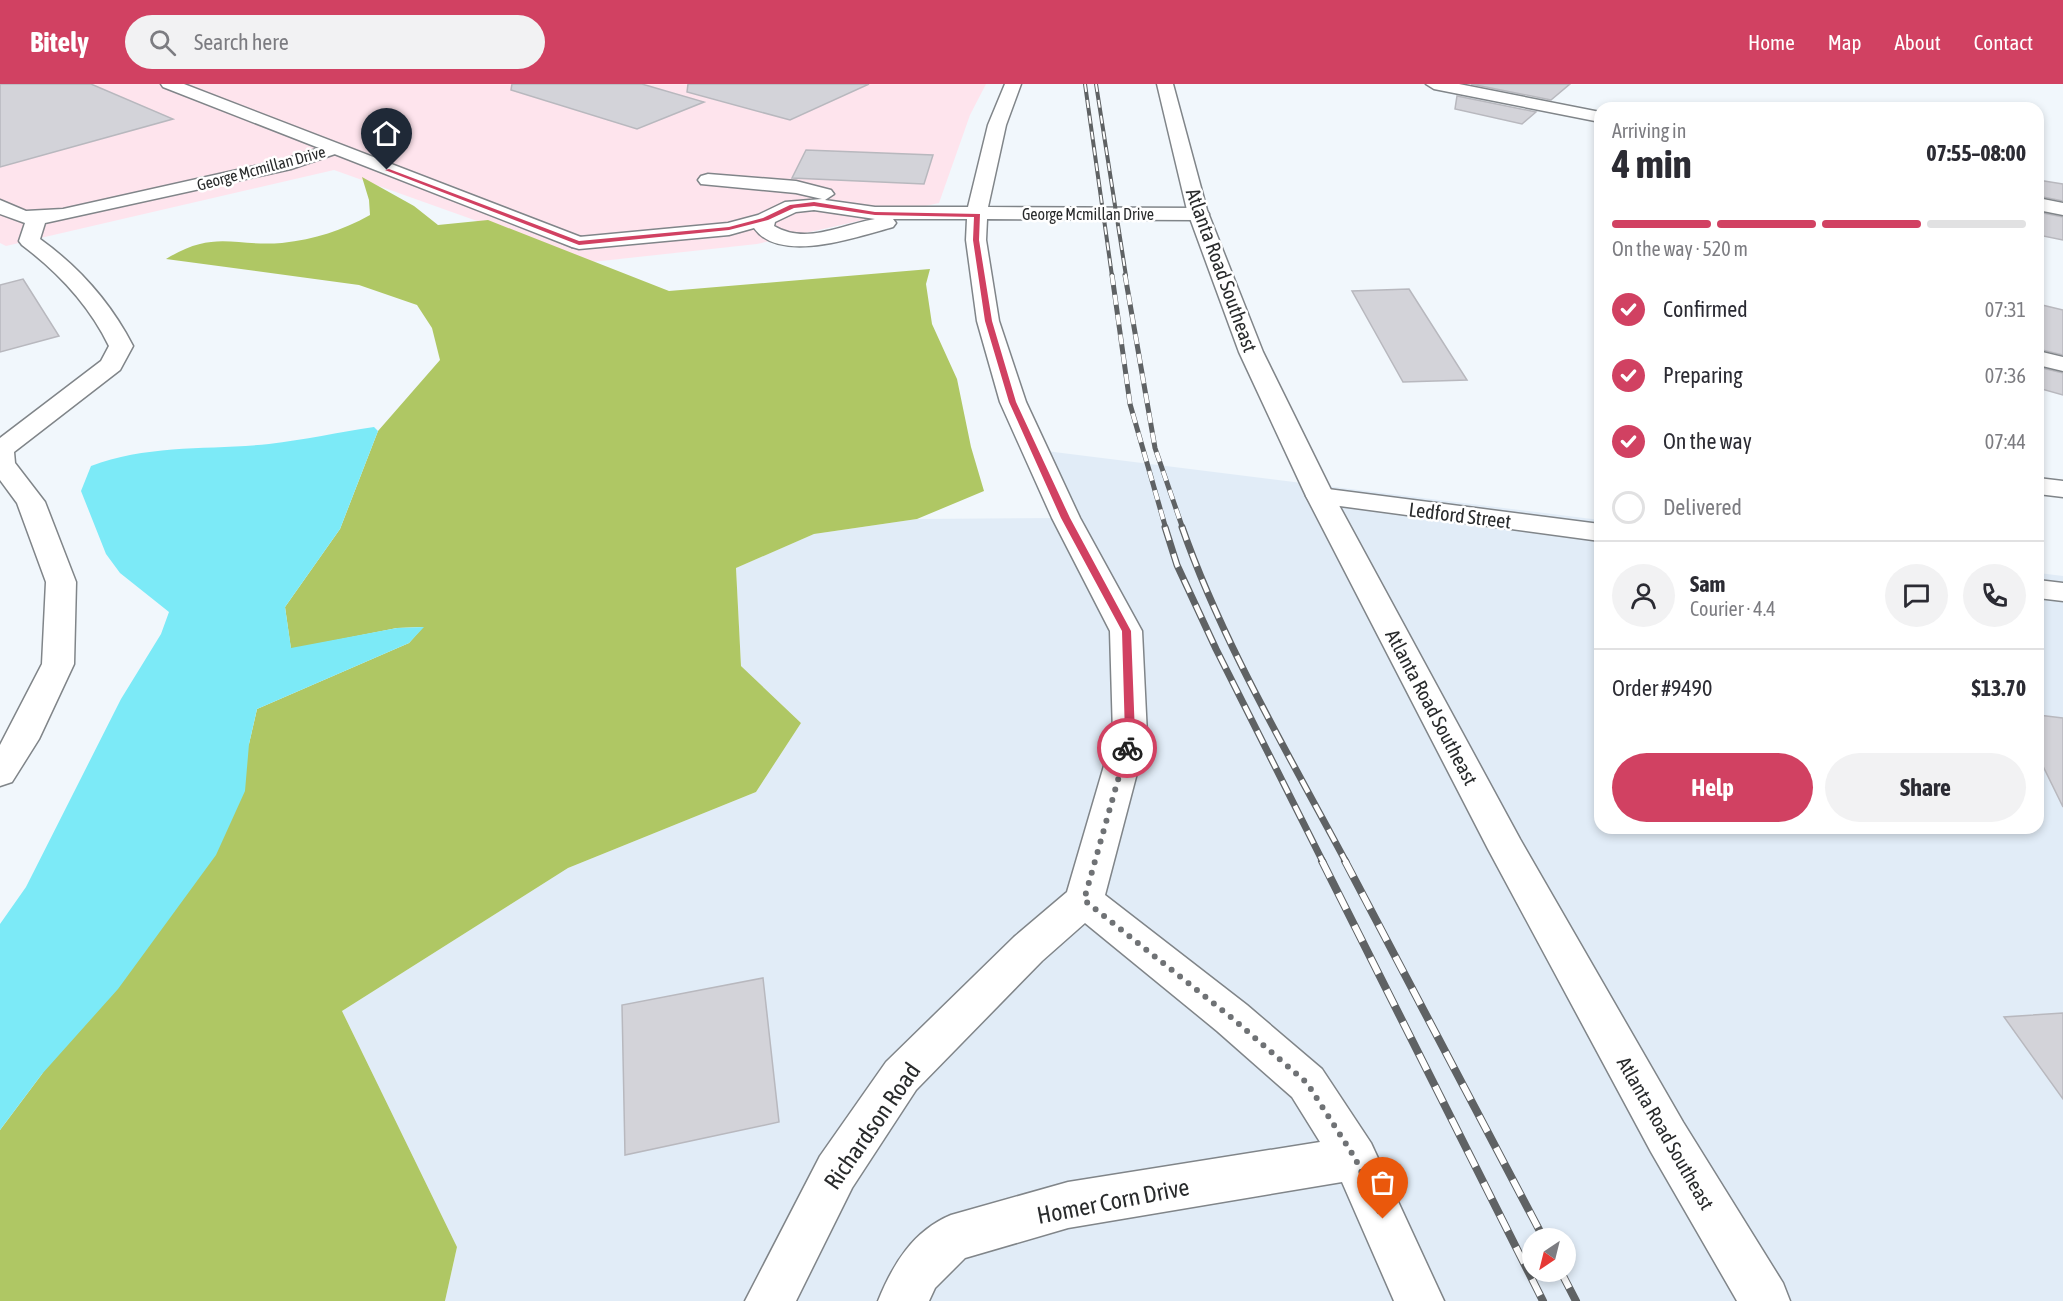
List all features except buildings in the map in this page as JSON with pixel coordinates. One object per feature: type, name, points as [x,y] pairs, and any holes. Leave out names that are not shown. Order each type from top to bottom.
[{"type":"street","points":[[169,84],[332,149]]},
{"type":"street","points":[[1013,84],[987,160],[990,235],[988,321],[1013,402],[1066,518],[1126,631],[1130,735],[1084,900],[1232,1018],[1307,1083],[1355,1158],[1419,1301]]},
{"type":"street","name":"Atlanta Road Southeast","points":[[1165,84],[1199,214],[1251,352],[1320,496],[1513,859],[1667,1137],[1765,1301]]},
{"type":"street","points":[[1434,84],[1594,116]]},
{"type":"street","name":"George Mcmillan Drive","points":[[0,206],[21,216],[37,218],[63,215],[291,163],[332,149],[579,243],[624,248],[650,248],[768,226],[792,206],[832,205],[847,220],[870,225],[990,235],[1050,214],[1199,214]]},
{"type":"street","name":"George Mcmillan Drive","points":[[708,180],[796,187],[990,235]]},
{"type":"street","points":[[2044,205],[2063,209]]},
{"type":"street","name":"George Mcmillan Drive","points":[[768,226],[781,239],[831,237],[847,220],[875,213],[899,212]]},
{"type":"street","points":[[990,235],[1050,214]]},
{"type":"street","points":[[0,773],[22,739],[58,664],[61,582],[31,502],[2,464],[1,450],[111,365],[121,346],[114,330],[72,277],[29,241],[37,218]]},
{"type":"street","points":[[2044,359],[2063,364]]},
{"type":"street","points":[[2044,487],[2063,489]]},
{"type":"street","name":"Ledford Street","points":[[1320,496],[1594,532]]},
{"type":"street","points":[[2044,590],[2063,592]]},
{"type":"street","name":"Richardson Road","points":[[770,1301],[836,1172],[901,1076],[1028,949],[1084,900]]},
{"type":"street","name":"Homer Corn Drive","points":[[903,1301],[918,1271],[951,1239],[1068,1205],[1355,1158]]},
{"type":"shaded area","points":[[0,84],[986,84],[970,115],[939,203],[757,244],[592,262],[334,170],[6,246],[0,243]]},
{"type":"shaded area","points":[[1038,450],[1594,519],[1594,834],[2044,834],[2044,574],[2063,576],[2063,1301],[445,1301],[457,1247],[342,1011],[568,868],[756,792],[801,723],[741,666],[736,568],[814,534],[917,519],[1065,518]]},
{"type":"green space","points":[[362,177],[414,206],[438,225],[488,220],[669,291],[930,269],[926,284],[932,324],[957,379],[971,447],[984,491],[917,519],[814,534],[736,568],[741,666],[801,723],[756,792],[568,868],[342,1011],[457,1247],[445,1301],[0,1301],[0,1130],[42,1074],[249,744],[257,709],[409,643],[423,627],[397,628],[291,649],[285,607],[340,529],[378,431],[440,360],[432,328],[417,305],[359,285],[166,259],[198,244],[224,241],[282,243],[317,237],[349,226],[370,215],[369,200]]},
{"type":"water","points":[[374,427],[378,431],[340,529],[285,607],[291,648],[397,628],[424,627],[409,643],[257,709],[249,744],[245,791],[216,855],[118,989],[42,1074],[0,1130],[0,924],[26,887],[121,699],[161,634],[169,612],[120,573],[106,554],[81,491],[91,466],[134,454],[269,444]]},
{"type":"railway","points":[[1085,84],[1112,276]]},
{"type":"railway","points":[[1096,84],[1126,276]]},
{"type":"railway","points":[[1112,275],[1130,404],[1166,529]]},
{"type":"railway","points":[[1125,275],[1155,448],[1183,529]]},
{"type":"railway","points":[[1165,527],[1177,565],[1216,649],[1323,862]]},
{"type":"railway","points":[[1182,527],[1216,613],[1236,655],[1346,862]]},
{"type":"railway","points":[[1322,861],[1543,1301]]},
{"type":"railway","points":[[1345,861],[1538,1228]]},
{"type":"railway","points":[[1566,1282],[1576,1301]]},
{"type":"way so far","points":[[1127,748],[1084,900],[1232,1018],[1307,1083],[1355,1158],[1383,1219]]},
{"type":"route","points":[[387,170],[579,243],[729,229],[765,219],[773,213],[792,206],[814,204],[875,213],[978,215],[976,240],[988,321],[1013,402],[1066,518],[1126,631],[1130,735],[1127,748]]}]
